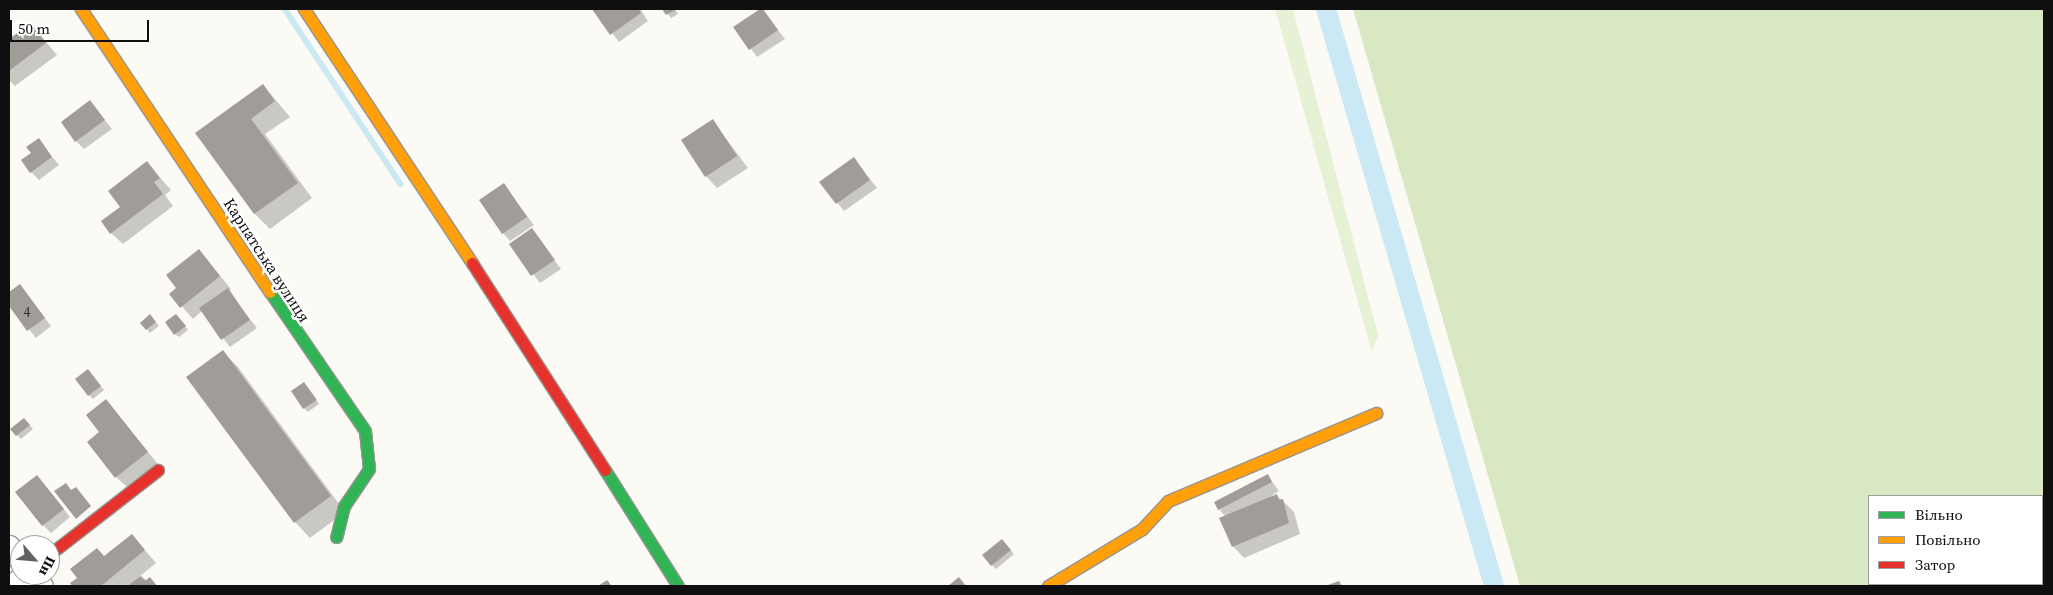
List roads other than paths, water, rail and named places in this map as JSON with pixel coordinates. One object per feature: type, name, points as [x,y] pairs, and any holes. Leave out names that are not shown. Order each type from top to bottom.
[{"type":"street","name":"Карпатська вулиця","points":[[81,9],[251,260],[289,324],[365,431],[369,469],[344,506],[336,537]]},
{"type":"street","points":[[304,9],[518,332],[678,586]]},
{"type":"street","points":[[1048,586],[1142,529],[1168,501],[1376,413]]},
{"type":"street","points":[[60,546],[158,470]]},
{"type":"waterway","points":[[285,9],[401,184]]},
{"type":"waterway","points":[[1326,9],[1494,586]]}]
